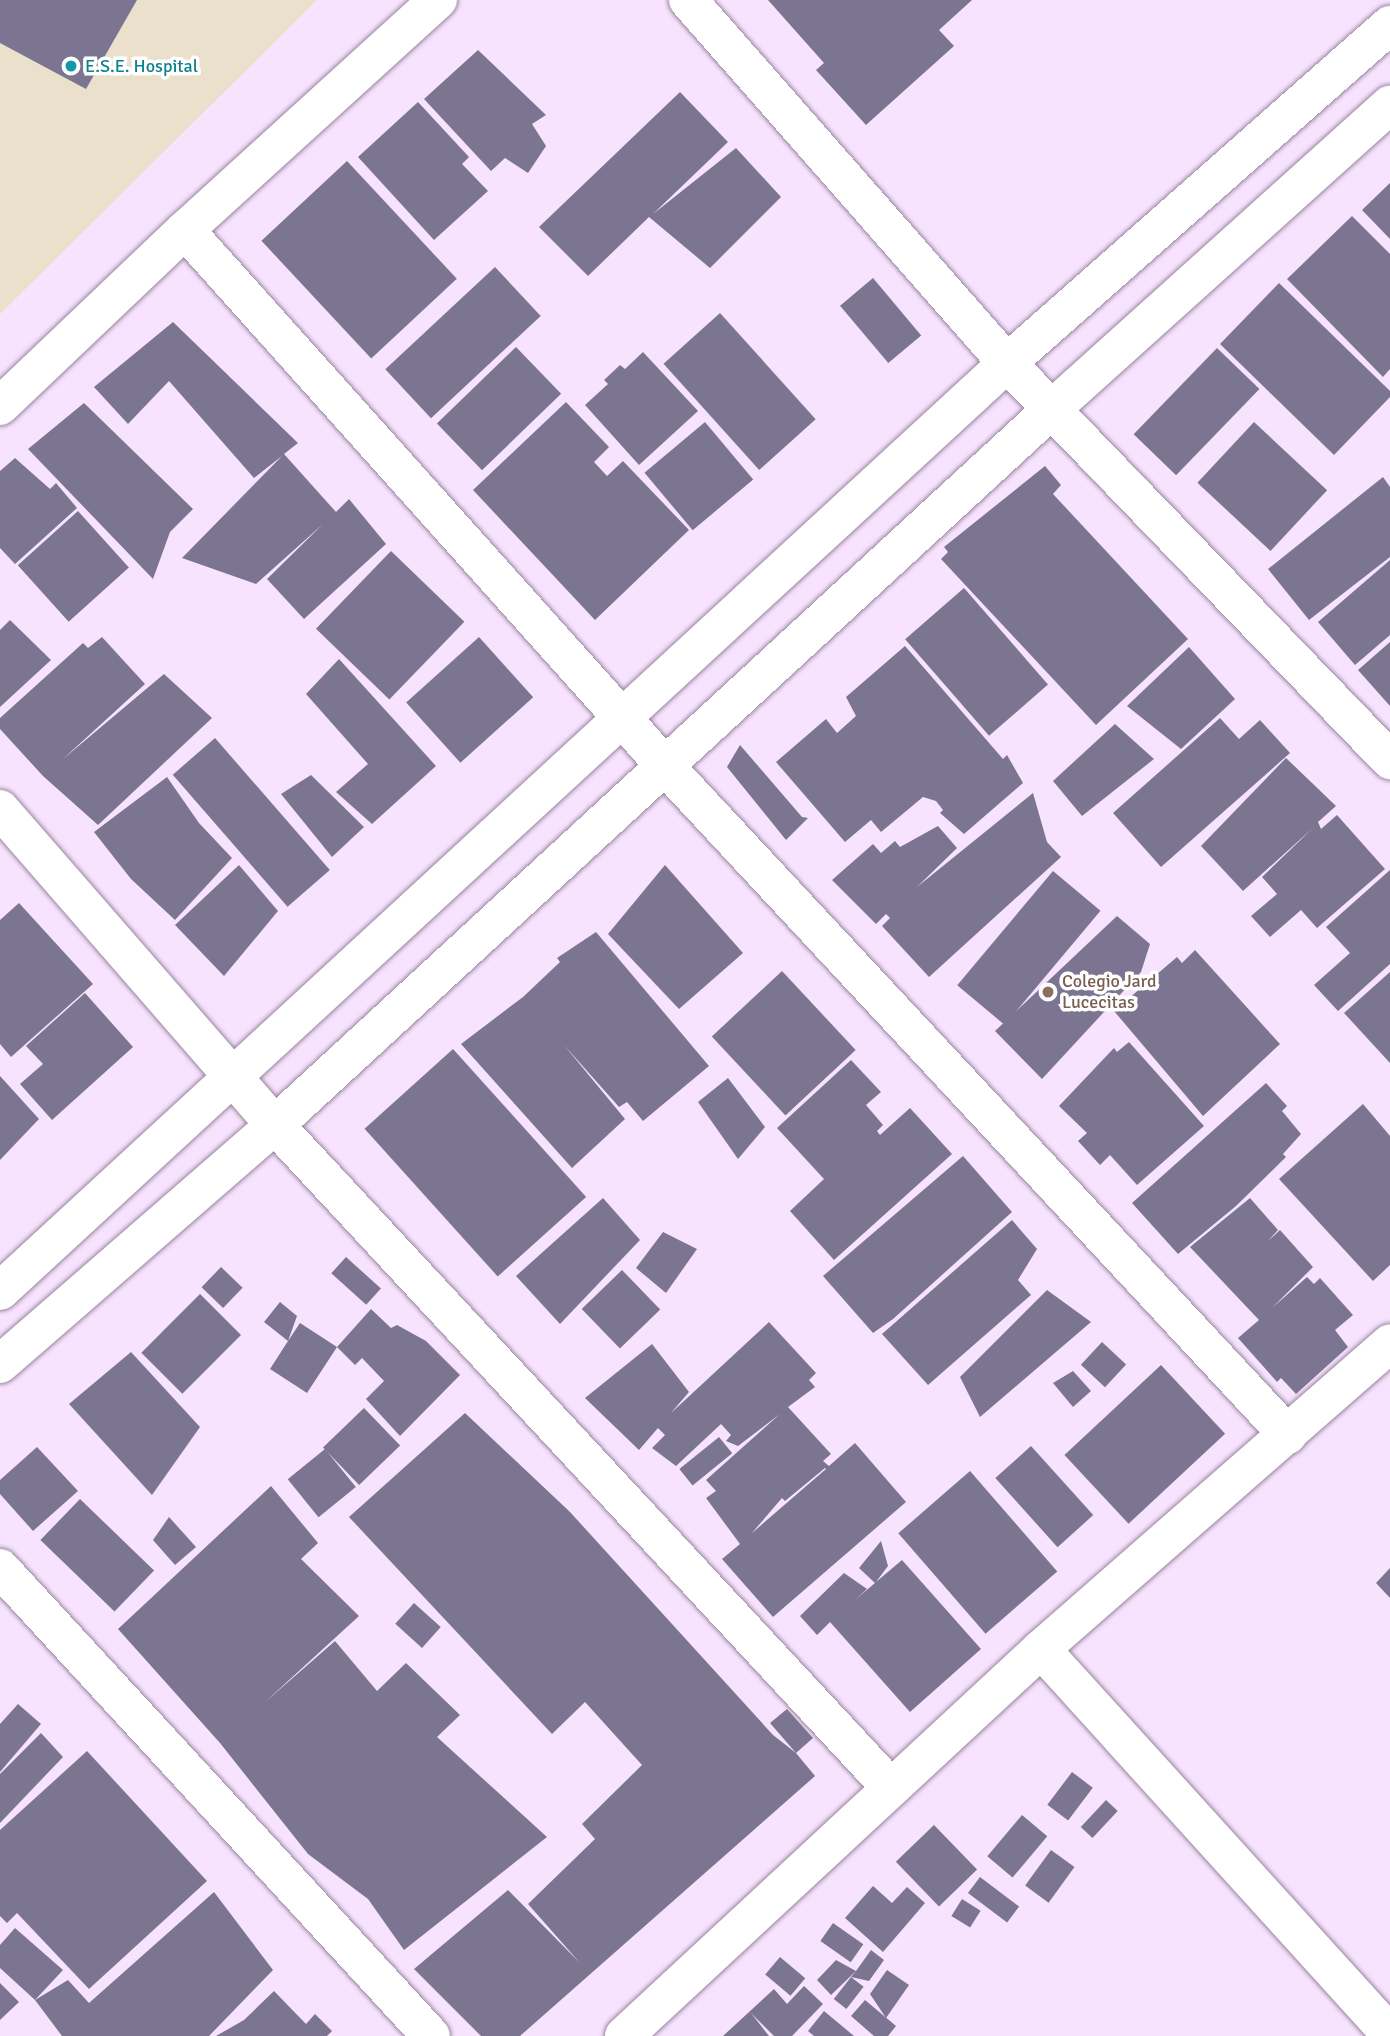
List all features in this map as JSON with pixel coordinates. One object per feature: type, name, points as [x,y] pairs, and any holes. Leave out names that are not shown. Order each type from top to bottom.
[{"type":"street","points":[[0,406],[185,230],[438,0]]},
{"type":"street","points":[[688,0],[1007,363],[1390,760]]},
{"type":"street","points":[[1373,0],[1390,19]]},
{"type":"street","points":[[0,1291],[624,720],[1007,363],[1390,25]]},
{"type":"street","points":[[0,1364],[275,1125],[1052,409],[1390,105]]},
{"type":"street","points":[[185,230],[665,766],[1288,1435]]},
{"type":"street","points":[[0,809],[275,1125],[891,1788]]},
{"type":"street","points":[[624,2036],[1041,1650],[1390,1343]]},
{"type":"street","points":[[0,1568],[431,2036]]},
{"type":"street","points":[[1041,1650],[1390,2034]]},
{"type":"shaded area","points":[[0,0],[317,0],[0,314]]},
{"type":"building","name":"E.S.E. Hospital","points":[[0,0],[137,0],[86,89],[0,43]]},
{"type":"building","points":[[768,0],[972,0],[939,30],[954,46],[866,125],[816,70],[824,63]]},
{"type":"building","points":[[478,50],[546,115],[532,124],[546,146],[528,173],[505,158],[491,171],[424,99]]},
{"type":"building","points":[[680,92],[728,142],[653,214],[736,148],[781,197],[710,268],[649,217],[588,276],[539,227]]},
{"type":"building","points":[[418,102],[469,157],[462,164],[488,191],[434,240],[358,157]]},
{"type":"building","points":[[347,161],[457,279],[371,359],[261,241]]},
{"type":"building","points":[[1390,183],[1390,239],[1362,210]]},
{"type":"building","points":[[1352,216],[1390,254],[1390,369],[1383,377],[1287,279]]},
{"type":"building","points":[[495,267],[541,316],[431,418],[385,369]]},
{"type":"building","points":[[873,278],[921,335],[888,363],[840,306]]},
{"type":"building","points":[[1279,283],[1390,391],[1390,397],[1334,455],[1220,344]]},
{"type":"building","points":[[720,313],[816,419],[759,470],[664,364]]},
{"type":"building","points":[[173,322],[298,443],[284,454],[336,512],[349,499],[386,544],[304,619],[267,579],[323,524],[256,584],[182,558],[282,456],[254,478],[169,381],[128,424],[94,387]]},
{"type":"building","points":[[516,347],[561,394],[482,470],[437,423]]},
{"type":"building","points":[[1217,348],[1259,389],[1176,475],[1134,434]]},
{"type":"building","points":[[643,352],[698,411],[639,465],[585,405],[608,384],[604,380],[620,365],[625,369]]},
{"type":"building","points":[[566,402],[609,447],[594,462],[607,476],[623,461],[689,530],[595,620],[473,490]]},
{"type":"building","points":[[84,403],[193,509],[170,532],[153,579],[28,449]]},
{"type":"building","points":[[705,422],[753,479],[693,530],[644,473]]},
{"type":"building","points":[[1254,422],[1327,490],[1271,551],[1197,483]]},
{"type":"building","points":[[15,458],[50,489],[56,483],[77,508],[15,564],[0,548],[0,471]]},
{"type":"building","points":[[1045,466],[1061,485],[1053,494],[1188,639],[1096,725],[941,559],[948,552],[944,547]]},
{"type":"building","points":[[1383,477],[1390,487],[1390,557],[1309,620],[1268,569]]},
{"type":"building","points":[[78,511],[129,567],[69,622],[18,565]]},
{"type":"building","points":[[391,551],[464,622],[389,700],[316,629]]},
{"type":"building","points":[[1390,560],[1390,635],[1355,665],[1318,622]]},
{"type":"building","points":[[964,588],[1048,685],[989,736],[905,639]]},
{"type":"building","points":[[10,620],[51,660],[0,707],[0,630]]},
{"type":"building","points":[[102,637],[145,684],[63,759],[164,674],[212,718],[98,825],[43,776],[0,729],[0,718],[83,643],[88,648]]},
{"type":"building","points":[[479,637],[533,697],[460,763],[406,703]]},
{"type":"building","points":[[1390,642],[1390,706],[1358,670]]},
{"type":"building","points":[[905,646],[1003,759],[1007,755],[1023,783],[964,834],[940,813],[943,810],[936,801],[923,797],[881,832],[871,820],[845,842],[776,762],[826,719],[837,733],[856,716],[846,697]]},
{"type":"building","points":[[1189,647],[1235,699],[1181,749],[1127,706]]},
{"type":"building","points":[[339,659],[436,766],[372,824],[336,792],[368,764],[306,694]]},
{"type":"building","points":[[1220,718],[1239,739],[1260,720],[1290,753],[1161,867],[1113,813]]},
{"type":"building","points":[[1115,724],[1154,759],[1082,816],[1053,781]]},
{"type":"building","points":[[215,738],[330,870],[288,907],[173,775]]},
{"type":"building","points":[[740,745],[802,817],[808,818],[786,840],[727,767]]},
{"type":"building","points":[[1286,758],[1336,806],[1318,822],[1321,829],[1337,815],[1385,869],[1317,928],[1301,910],[1270,937],[1251,916],[1277,894],[1262,877],[1314,827],[1243,891],[1201,846]]},
{"type":"building","points":[[311,775],[364,827],[332,857],[281,794]]},
{"type":"building","points":[[167,777],[199,823],[232,858],[175,920],[131,879],[94,832]]},
{"type":"building","points":[[1033,793],[1047,842],[1061,857],[929,977],[882,926],[890,918],[886,914],[876,924],[832,880],[873,844],[881,853],[895,841],[900,847],[938,826],[957,848],[917,887]]},
{"type":"building","points":[[239,865],[278,911],[224,976],[175,925]]},
{"type":"building","points":[[665,865],[743,953],[679,1009],[608,934]]},
{"type":"building","points":[[1390,870],[1390,964],[1338,1011],[1314,985],[1350,953],[1326,927]]},
{"type":"building","points":[[1053,871],[1100,911],[1005,1025],[957,985]]},
{"type":"building","points":[[19,903],[93,984],[11,1057],[0,1044],[0,920]]},
{"type":"building","points":[[1117,916],[1150,944],[1141,972],[1042,1079],[995,1031]]},
{"type":"building","points":[[596,932],[709,1066],[643,1121],[627,1102],[619,1107],[564,1045],[625,1119],[572,1168],[461,1044],[523,997],[560,962],[557,958]]},
{"type":"building","points":[[1195,950],[1280,1044],[1203,1116],[1114,1011],[1177,957],[1182,963]]},
{"type":"building","points":[[782,971],[856,1050],[785,1115],[712,1036]]},
{"type":"building","points":[[1390,972],[1390,1063],[1344,1013]]},
{"type":"building","points":[[85,993],[133,1047],[52,1120],[20,1084],[43,1064],[26,1046]]},
{"type":"building","points":[[1129,1042],[1204,1126],[1137,1185],[1110,1155],[1100,1165],[1078,1141],[1087,1133],[1059,1106],[1114,1048],[1117,1052]]},
{"type":"building","points":[[453,1049],[586,1197],[498,1277],[365,1129]]},
{"type":"building","points":[[851,1060],[881,1092],[866,1105],[883,1125],[877,1131],[880,1135],[910,1108],[952,1154],[834,1260],[790,1211],[824,1179],[777,1128]]},
{"type":"building","points":[[0,1076],[39,1119],[0,1160]]},
{"type":"building","points":[[728,1078],[765,1127],[738,1159],[698,1102]]},
{"type":"building","points":[[1266,1083],[1287,1106],[1282,1111],[1301,1134],[1283,1154],[1286,1157],[1236,1206],[1178,1254],[1132,1203]]},
{"type":"building","points":[[1363,1104],[1390,1136],[1390,1265],[1373,1281],[1279,1179]]},
{"type":"building","points":[[963,1156],[1012,1212],[893,1319],[873,1333],[823,1276]]},
{"type":"building","points":[[603,1198],[640,1240],[560,1324],[516,1276]]},
{"type":"building","points":[[1250,1198],[1278,1230],[1268,1241],[1280,1230],[1313,1267],[1272,1308],[1307,1277],[1314,1284],[1320,1278],[1353,1315],[1335,1330],[1348,1347],[1296,1394],[1281,1378],[1277,1382],[1238,1338],[1259,1320],[1190,1247]]},
{"type":"building","points":[[1012,1220],[1037,1249],[1018,1280],[1031,1295],[928,1385],[882,1334]]},
{"type":"building","points":[[663,1232],[697,1249],[666,1293],[636,1268]]},
{"type":"building","points":[[346,1257],[381,1288],[366,1305],[331,1273]]},
{"type":"building","points":[[221,1267],[243,1288],[223,1308],[202,1287]]},
{"type":"building","points":[[622,1270],[660,1310],[620,1348],[582,1309]]},
{"type":"building","points":[[1047,1290],[1091,1322],[980,1417],[960,1377]]},
{"type":"building","points":[[200,1294],[241,1335],[182,1394],[141,1353]]},
{"type":"building","points":[[280,1302],[297,1316],[288,1341],[264,1322]]},
{"type":"building","points":[[371,1309],[391,1328],[397,1325],[426,1341],[460,1375],[400,1436],[366,1399],[384,1381],[362,1358],[355,1365],[337,1347]]},
{"type":"building","points":[[769,1322],[816,1373],[809,1380],[815,1387],[788,1407],[831,1454],[823,1461],[829,1466],[855,1443],[906,1502],[773,1617],[722,1559],[740,1544],[706,1498],[716,1491],[706,1480],[780,1414],[738,1446],[726,1441],[731,1435],[721,1424],[676,1466],[652,1448],[665,1435],[658,1428],[639,1450],[585,1398],[652,1344],[689,1392],[671,1413]],"holes":[[[826,1469],[752,1533],[782,1498],[785,1501]]]},
{"type":"building","points":[[300,1323],[337,1347],[307,1393],[270,1369]]},
{"type":"building","points":[[1102,1342],[1126,1365],[1105,1387],[1081,1365]]},
{"type":"building","points":[[131,1352],[200,1427],[152,1495],[69,1404]]},
{"type":"building","points":[[1161,1365],[1225,1434],[1129,1524],[1064,1455]]},
{"type":"building","points":[[1073,1371],[1091,1391],[1073,1407],[1053,1383]]},
{"type":"building","points":[[364,1408],[400,1445],[359,1485],[323,1448]]},
{"type":"building","points":[[465,1413],[570,1512],[773,1735],[796,1753],[815,1776],[520,2036],[481,2036],[414,1969],[508,1890],[580,1963],[528,1904],[595,1839],[582,1824],[642,1765],[585,1702],[552,1734],[349,1517]]},
{"type":"building","points":[[719,1437],[732,1453],[693,1485],[679,1469]]},
{"type":"building","points":[[1031,1446],[1093,1515],[1058,1547],[995,1478]]},
{"type":"building","points":[[37,1447],[78,1491],[33,1531],[0,1494],[0,1480]]},
{"type":"building","points":[[325,1449],[356,1487],[319,1517],[288,1479]]},
{"type":"building","points":[[970,1471],[1057,1571],[986,1634],[898,1533]]},
{"type":"building","points":[[271,1486],[318,1543],[301,1559],[359,1616],[264,1703],[335,1641],[377,1691],[406,1663],[460,1715],[437,1737],[547,1837],[404,1950],[368,1899],[308,1854],[220,1743],[118,1629]]},
{"type":"building","points":[[80,1499],[154,1571],[114,1612],[40,1540]]},
{"type":"building","points":[[169,1517],[196,1547],[175,1565],[153,1540]]},
{"type":"building","points":[[881,1541],[888,1566],[876,1582],[902,1560],[981,1649],[910,1712],[830,1622],[817,1635],[800,1616],[844,1573],[867,1589],[855,1600],[875,1583],[859,1568]]},
{"type":"building","points":[[1390,1568],[1390,1598],[1376,1583]]},
{"type":"building","points":[[414,1603],[441,1627],[422,1648],[395,1624]]},
{"type":"building","points":[[18,1704],[41,1724],[0,1772],[0,1724]]},
{"type":"building","points":[[787,1709],[813,1738],[796,1753],[770,1723]]},
{"type":"building","points":[[41,1733],[63,1757],[0,1823],[0,1774]]},
{"type":"building","points":[[87,1751],[207,1881],[89,1989],[17,1913],[7,1923],[0,1916],[0,1830]]},
{"type":"building","points":[[1072,1772],[1093,1788],[1068,1820],[1047,1805]]},
{"type":"building","points":[[1106,1800],[1118,1811],[1092,1838],[1081,1827]]},
{"type":"building","points":[[1022,1815],[1047,1836],[1013,1878],[987,1856]]},
{"type":"building","points":[[934,1825],[977,1870],[939,1906],[896,1862]]},
{"type":"building","points":[[1051,1850],[1074,1867],[1049,1903],[1025,1886]]},
{"type":"building","points":[[980,1877],[1019,1906],[1007,1922],[968,1893]]},
{"type":"building","points":[[873,1886],[892,1903],[907,1887],[925,1903],[883,1952],[845,1918]]},
{"type":"building","points":[[214,1892],[273,1970],[209,2036],[62,2036],[35,2000],[68,1980],[89,2003]]},
{"type":"building","points":[[962,1899],[981,1911],[970,1928],[951,1916]]},
{"type":"building","points":[[833,1923],[863,1944],[851,1962],[820,1941]]},
{"type":"building","points":[[15,1928],[63,1970],[35,2000],[0,1968],[0,1945]]},
{"type":"building","points":[[871,1950],[884,1960],[869,1981],[851,1977]]},
{"type":"building","points":[[780,1957],[805,1978],[790,1996],[765,1975]]},
{"type":"building","points":[[836,1960],[856,1971],[831,1995],[817,1980]]},
{"type":"building","points":[[887,1970],[909,1985],[886,2018],[870,1994]]},
{"type":"building","points":[[851,1977],[864,1987],[846,2009],[834,1999]]},
{"type":"building","points":[[0,1983],[19,2002],[0,2020]]},
{"type":"building","points":[[804,1986],[823,2004],[792,2036],[774,2036],[751,2013],[769,2036],[723,2036],[774,1989],[787,2004]]},
{"type":"building","points":[[274,1991],[306,2024],[315,2014],[332,2031],[327,2036],[216,2036],[244,2020]]},
{"type":"building","points":[[865,2000],[896,2026],[888,2036],[874,2036],[851,2016]]},
{"type":"building","points":[[824,2011],[854,2036],[814,2036],[808,2031]]},
{"type":"place","name":"E.S.E. Hospital","points":[[71,66]]},
{"type":"place","name":"Colegio Jard Lucecitas","points":[[1048,992]]}]
